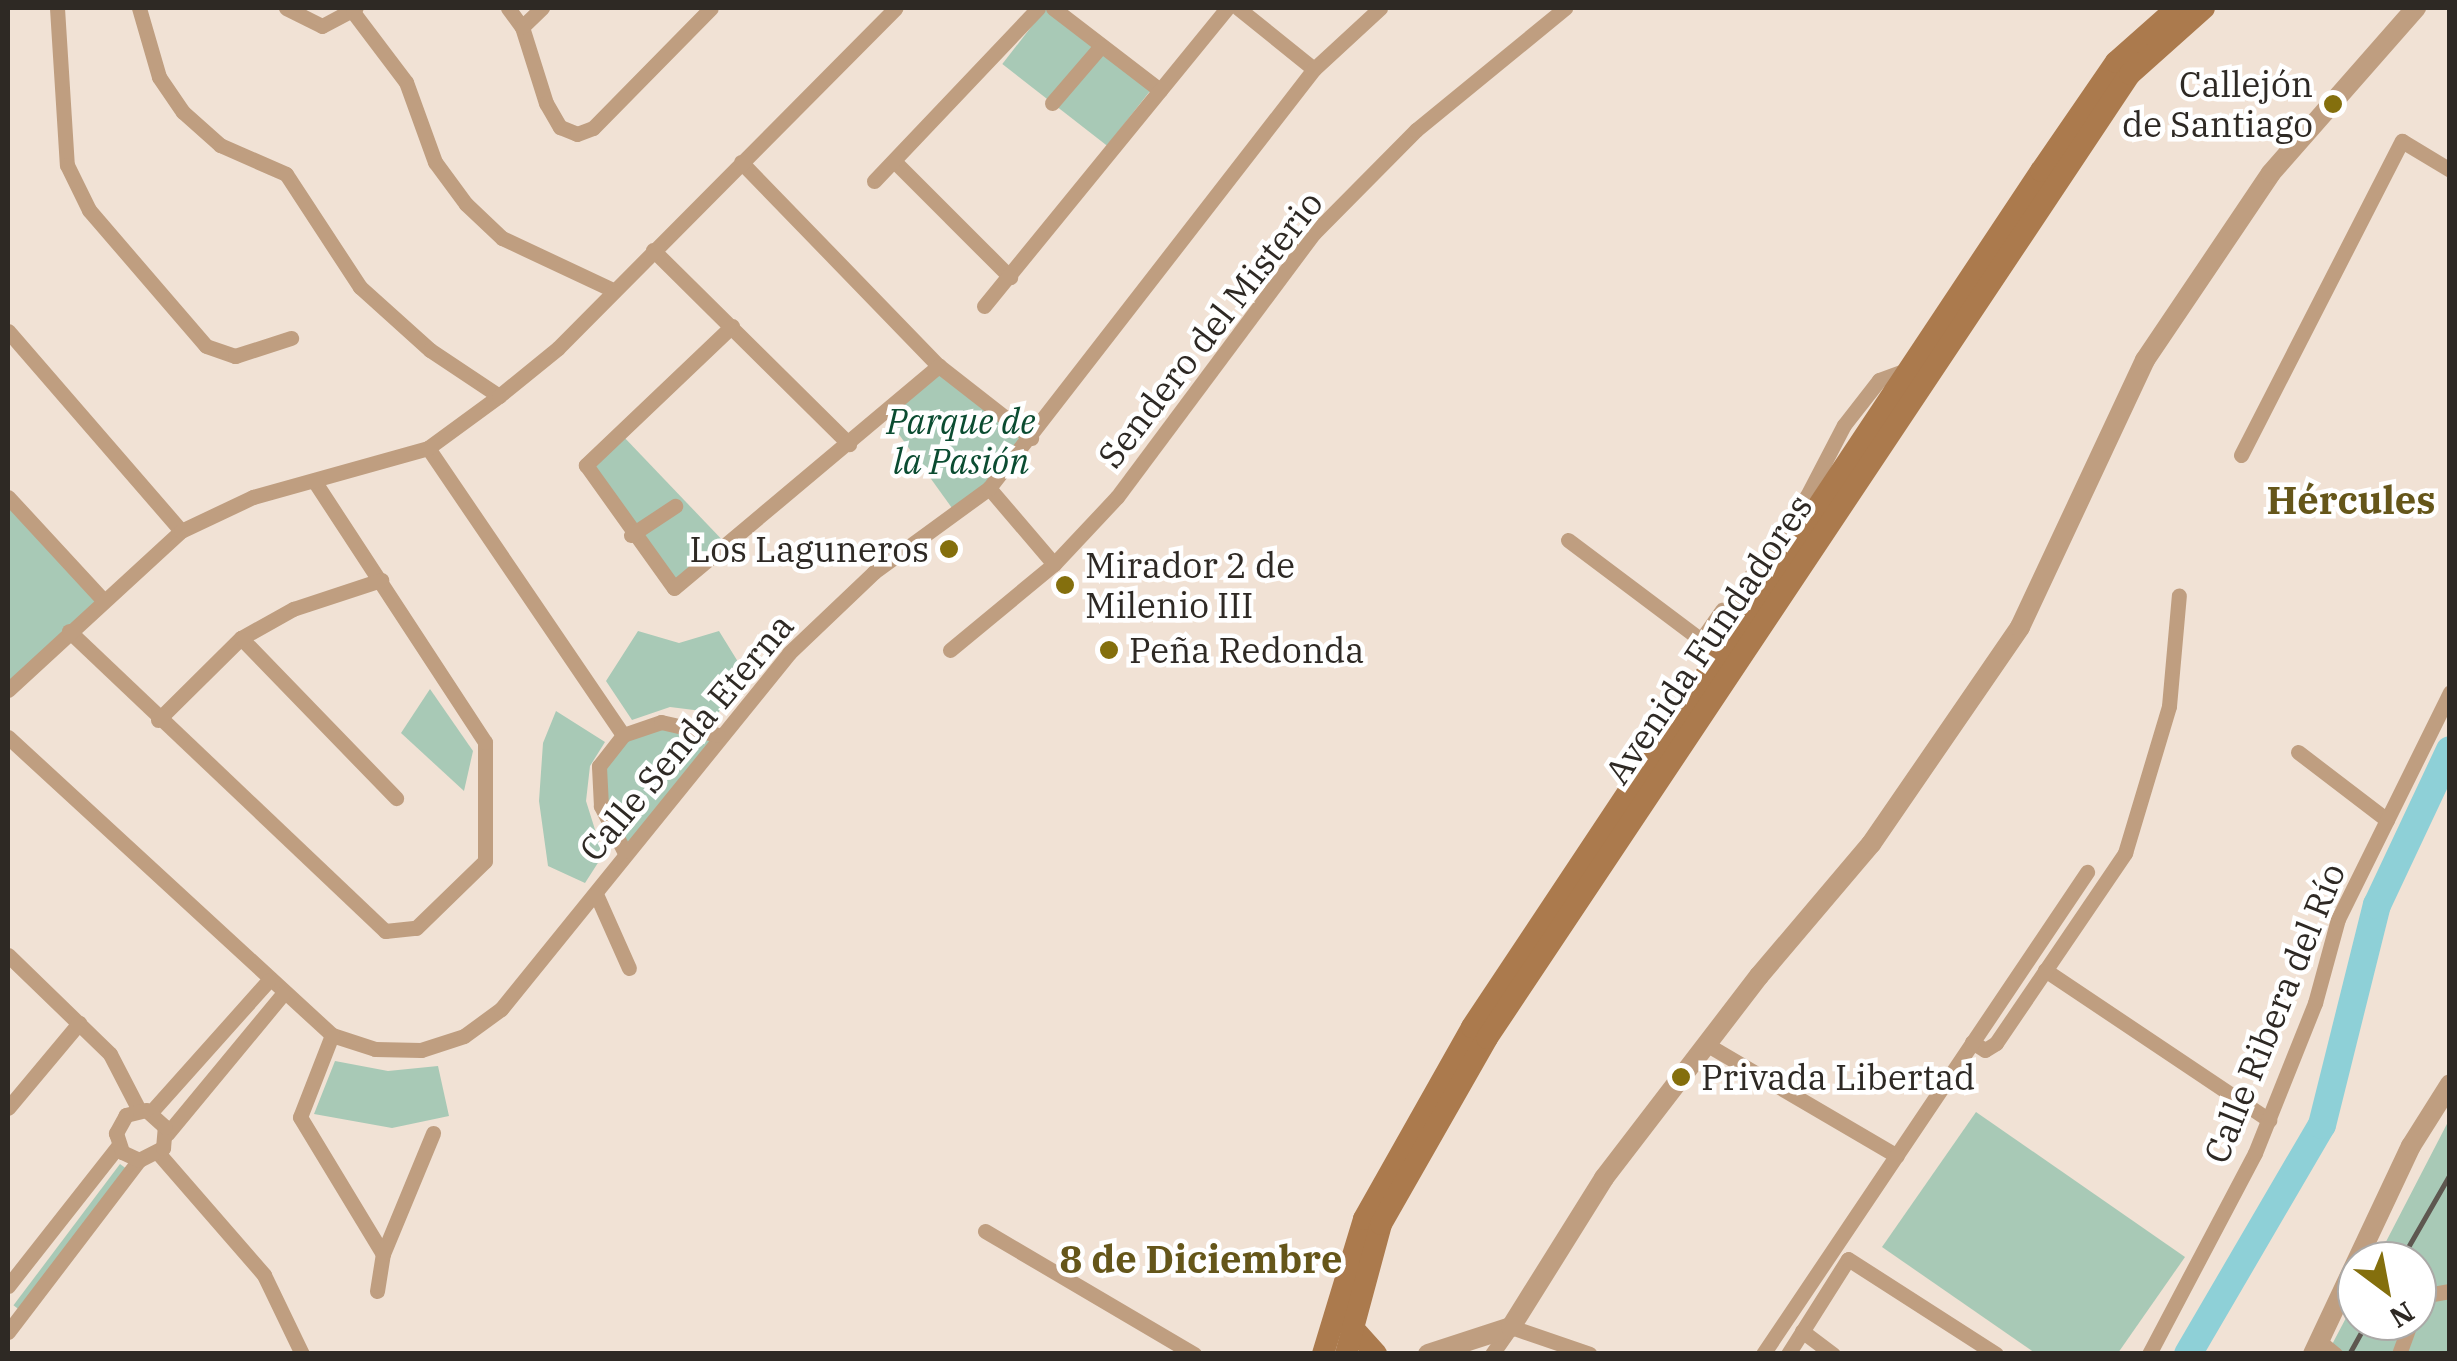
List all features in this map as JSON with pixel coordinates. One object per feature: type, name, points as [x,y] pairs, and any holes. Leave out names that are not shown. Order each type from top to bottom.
[{"type":"main road","name":"Avenida Fundadores","points":[[1324,1354],[1364,1218],[1472,1027],[1906,370],[2116,62],[2176,8]]},
{"type":"main road","name":"Avenida Fundadores","points":[[1346,1354],[1381,1224],[1486,1038],[2130,74],[2204,8]]},
{"type":"main road","points":[[1352,1326],[1376,1354]]},
{"type":"street","points":[[57,8],[67,165],[90,210],[206,346],[235,356],[291,338]]},
{"type":"street","points":[[139,8],[160,76],[182,112],[220,145],[286,174],[360,287],[430,350],[499,396]]},
{"type":"street","points":[[286,8],[322,26],[355,10],[406,82],[435,162],[466,204],[502,238],[613,290]]},
{"type":"street","points":[[508,8],[522,27],[546,104],[560,127],[577,134],[593,128],[711,8]]},
{"type":"street","points":[[522,27],[542,8]]},
{"type":"street","points":[[8,690],[102,598],[180,531],[253,497],[428,448],[499,396],[558,348],[896,8]]},
{"type":"street","points":[[874,181],[1038,8]]},
{"type":"street","points":[[1053,8],[1160,90]]},
{"type":"street","points":[[984,306],[1228,8]]},
{"type":"street","points":[[1238,8],[1314,69]]},
{"type":"street","name":"Calle Senda Eterna","points":[[8,737],[268,982],[332,1034],[375,1049],[405,1050],[464,1036],[501,1009],[596,894],[624,851],[790,652],[874,572],[989,488],[1314,69],[1380,8]]},
{"type":"street","name":"Sendero del Misterio","points":[[950,650],[1054,564],[1117,497],[1314,234],[1416,130],[1565,8]]},
{"type":"street","points":[[1492,1354],[1604,1178],[1706,1044],[1871,844],[2020,627],[2145,360],[2271,173],[2416,8]]},
{"type":"street","points":[[1052,103],[1101,46]]},
{"type":"street","points":[[2241,455],[2402,141],[2450,170]]},
{"type":"street","points":[[741,162],[939,366],[1031,438]]},
{"type":"street","points":[[894,162],[1010,277]]},
{"type":"street","points":[[653,250],[848,444]]},
{"type":"street","points":[[732,326],[586,465],[666,582],[680,588],[939,366]]},
{"type":"street","points":[[8,331],[180,531]]},
{"type":"street","points":[[1568,540],[1702,640],[1807,496],[1844,425],[1879,380],[1906,370]]},
{"type":"street","points":[[428,448],[623,735]]},
{"type":"street","points":[[69,631],[158,720],[385,931],[416,928],[486,860],[485,742],[314,481]]},
{"type":"street","points":[[989,488],[1054,564]]},
{"type":"street","points":[[8,497],[102,598]]},
{"type":"street","points":[[631,535],[675,506]]},
{"type":"street","points":[[1721,648],[1724,614],[1745,578]]},
{"type":"street","points":[[158,720],[242,638],[293,609],[380,580]]},
{"type":"street","points":[[1972,1042],[1984,1050],[1996,1043],[2125,853],[2168,706],[2179,595]]},
{"type":"street","points":[[242,638],[396,798]]},
{"type":"street","name":"Calle Ribera del Río","points":[[2149,1354],[2269,1120],[2315,1003],[2338,919],[2450,692]]},
{"type":"street","points":[[624,851],[601,806],[599,766],[623,735],[661,722],[718,736]]},
{"type":"street","points":[[2298,752],[2387,820]]},
{"type":"street","points":[[1763,1354],[2086,872]]},
{"type":"street","points":[[596,894],[629,968]]},
{"type":"street","points":[[8,955],[79,1023],[127,1077],[146,1111],[167,1134]]},
{"type":"street","points":[[2045,970],[2269,1120]]},
{"type":"street","points":[[8,1286],[118,1146],[121,1120],[146,1111],[268,982]]},
{"type":"street","points":[[8,1332],[139,1160],[158,1154],[167,1134],[283,994]]},
{"type":"street","points":[[8,1108],[79,1023]]},
{"type":"street","points":[[332,1034],[300,1117],[383,1254]]},
{"type":"street","points":[[1706,1044],[1897,1156]]},
{"type":"street","points":[[192,1066],[210,1082]]},
{"type":"street","points":[[2322,1349],[2412,1146],[2450,1084]]},
{"type":"street","points":[[377,1292],[383,1254],[433,1133]]},
{"type":"street","points":[[118,1146],[139,1160]]},
{"type":"street","points":[[158,1154],[264,1275],[302,1354]]},
{"type":"street","points":[[985,1231],[1194,1354]]},
{"type":"street","points":[[1788,1354],[1848,1260],[1996,1354]]},
{"type":"street","points":[[1428,1354],[1510,1327],[1549,1336],[1590,1354]]},
{"type":"street","points":[[1802,1331],[1833,1354]]},
{"type":"street","points":[[1549,1336],[1552,1354]]},
{"type":"green space","points":[[1046,8],[1151,90],[1107,146],[1002,64]]},
{"type":"green space","name":"Parque de la Pasión","points":[[939,366],[1031,438],[957,515],[885,415]]},
{"type":"green space","points":[[622,435],[729,547],[680,588],[588,462]]},
{"type":"green space","points":[[8,497],[102,599],[8,690]]},
{"type":"green space","points":[[638,631],[679,643],[719,631],[748,678],[718,713],[670,707],[632,720],[606,681]]},
{"type":"green space","points":[[430,689],[473,751],[464,791],[401,733]]},
{"type":"green space","points":[[556,711],[605,742],[590,766],[586,801],[603,855],[585,883],[548,866],[539,801],[543,743]]},
{"type":"green space","points":[[661,722],[718,735],[624,851],[609,832],[599,766],[623,735]]},
{"type":"green space","points":[[335,1061],[388,1071],[438,1066],[449,1116],[392,1128],[314,1114]]},
{"type":"green space","points":[[1976,1112],[2185,1257],[2118,1353],[2035,1353],[1882,1247]]},
{"type":"green space","points":[[2449,1120],[2449,1353],[2327,1354],[2337,1335],[2337,1341],[2437,1341],[2437,1241],[2386,1241]]},
{"type":"green space","points":[[120,1164],[128,1170],[21,1311],[13,1305]]},
{"type":"waterway","points":[[2188,1354],[2322,1125],[2377,905],[2450,750]]},
{"type":"railway","points":[[2411,1241],[2450,1174]]},
{"type":"railway","points":[[2349,1354],[2356,1341]]},
{"type":"place","name":"Callejón de Santiago","points":[[2333,104]]},
{"type":"place","name":"Los Laguneros","points":[[949,549]]},
{"type":"place","name":"Mirador 2 de Milenio III","points":[[1065,585]]},
{"type":"place","name":"Peña Redonda","points":[[1109,650]]},
{"type":"place","name":"Privada Libertad","points":[[1681,1077]]},
{"type":"district","name":"Hércules","points":[[2351,500]]},
{"type":"district","name":"8 de Diciembre","points":[[1201,1259]]}]
